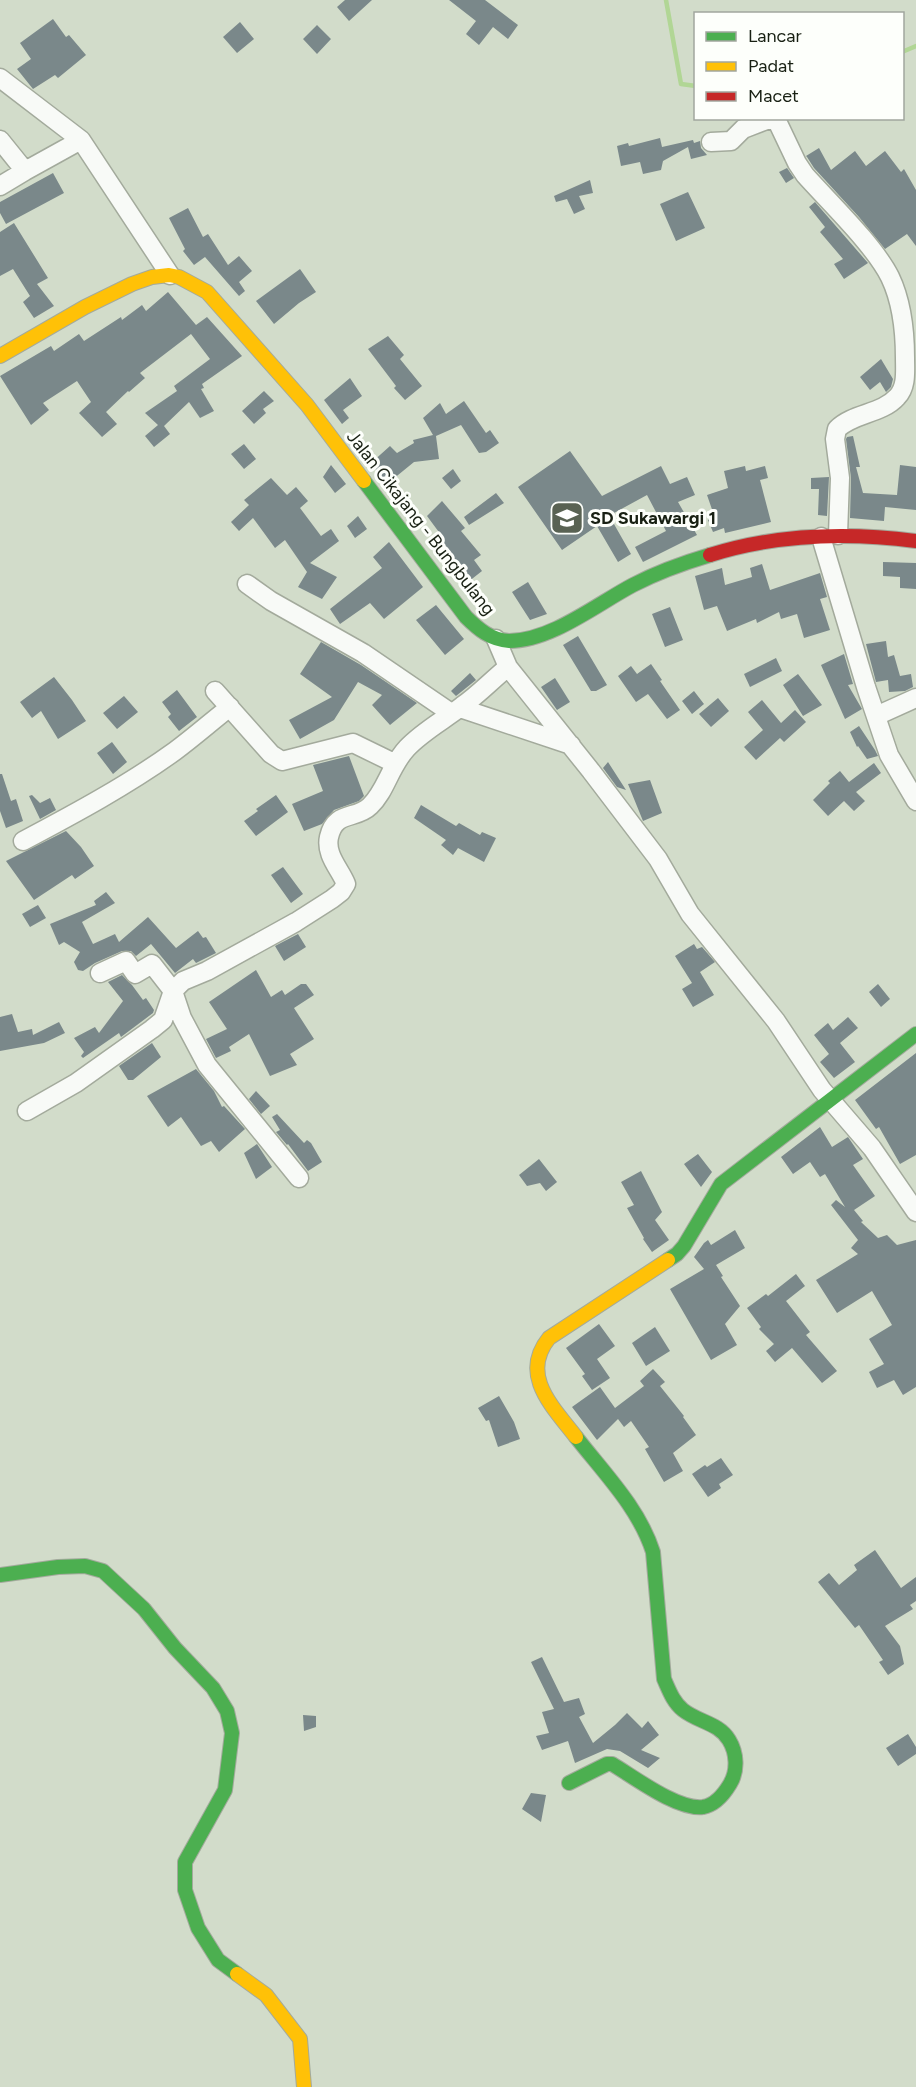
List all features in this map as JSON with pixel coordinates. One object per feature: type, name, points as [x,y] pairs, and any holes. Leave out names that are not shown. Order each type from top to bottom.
[{"type":"street","points":[[0,78],[81,140],[170,275],[131,284],[0,356]]},
{"type":"street","points":[[711,142],[731,141],[741,130],[766,120]]},
{"type":"street","points":[[772,120],[777,122],[805,175],[879,260],[890,276],[898,297],[905,334],[905,381],[897,398],[837,429],[835,440],[840,478],[830,536],[876,716],[889,755],[916,801]]},
{"type":"street","points":[[0,140],[25,171]]},
{"type":"street","points":[[0,186],[81,140]]},
{"type":"street","name":"Jalan Cikajang - Bungbulang","points":[[170,275],[191,281],[207,292],[307,405],[466,617],[480,630],[496,639],[514,641],[539,635],[659,572],[705,555],[758,544],[830,536],[916,541]]},
{"type":"street","points":[[247,584],[271,601],[363,653],[455,710],[571,745]]},
{"type":"street","points":[[496,639],[508,667],[658,859],[690,914],[776,1021],[831,1099],[872,1148],[916,1212]]},
{"type":"street","points":[[27,1111],[76,1083],[163,1020],[173,992],[183,981],[207,971],[296,922],[341,892],[346,884],[328,847],[331,829],[337,821],[365,811],[372,805],[394,763],[409,746],[508,667]]},
{"type":"street","points":[[215,691],[272,754],[282,761],[353,743],[394,763]]},
{"type":"street","points":[[876,716],[916,698]]},
{"type":"street","points":[[22,841],[59,822],[176,751],[230,707]]},
{"type":"street","points":[[100,973],[126,961],[135,974],[152,964],[173,992],[182,1018],[207,1065],[299,1178]]},
{"type":"street","points":[[569,1783],[607,1764],[612,1764],[677,1803],[690,1808],[703,1807],[723,1794],[737,1766],[729,1738],[717,1727],[682,1710],[672,1696],[664,1679],[653,1552],[647,1533],[635,1513],[543,1392],[536,1368],[536,1356],[549,1338],[677,1254],[697,1228],[721,1184],[916,1034]]},
{"type":"street","points":[[0,1575],[58,1567],[85,1566],[103,1571],[144,1609],[175,1648],[213,1688],[227,1711],[232,1733],[225,1790],[185,1862],[185,1890],[198,1928],[218,1960],[266,1995],[300,2039],[304,2087]]},
{"type":"building","points":[[345,0],[372,0],[349,21],[337,7]]},
{"type":"building","points":[[449,0],[485,0],[518,25],[508,39],[493,27],[479,45],[466,34],[476,21]]},
{"type":"building","points":[[53,19],[66,37],[69,35],[86,55],[58,78],[55,75],[33,89],[17,69],[31,59],[20,43]]},
{"type":"building","points":[[240,22],[254,39],[237,53],[223,37]]},
{"type":"building","points":[[317,25],[331,39],[317,54],[303,39]]},
{"type":"building","points":[[660,138],[662,147],[693,140],[694,143],[700,141],[701,148],[707,155],[691,159],[688,147],[663,161],[661,170],[643,174],[640,162],[621,166],[617,146],[628,143],[629,146]]},
{"type":"building","points":[[819,148],[831,170],[855,151],[866,166],[885,151],[901,172],[904,169],[916,190],[916,246],[907,234],[885,249],[806,156]]},
{"type":"building","points":[[787,168],[794,178],[786,183],[779,172]]},
{"type":"building","points":[[53,173],[64,193],[6,224],[0,213],[0,202]]},
{"type":"building","points":[[590,180],[593,193],[579,196],[585,209],[574,214],[567,199],[556,202],[554,196]]},
{"type":"building","points":[[688,192],[705,228],[676,241],[660,204]]},
{"type":"building","points":[[815,202],[868,263],[844,279],[834,264],[843,259],[820,232],[825,227],[809,207]]},
{"type":"building","points":[[188,208],[203,237],[208,234],[228,265],[239,256],[252,271],[239,282],[245,291],[239,296],[205,257],[194,265],[183,251],[185,249],[169,218]]},
{"type":"building","points":[[14,223],[48,278],[37,284],[54,306],[34,318],[23,302],[30,296],[13,269],[0,276],[0,232]]},
{"type":"building","points":[[300,269],[316,292],[274,324],[256,301]]},
{"type":"building","points":[[168,292],[196,325],[207,317],[242,356],[202,384],[204,388],[201,389],[214,411],[200,418],[189,402],[164,426],[170,434],[154,447],[145,436],[158,425],[145,413],[177,391],[174,386],[210,359],[191,334],[140,373],[145,378],[106,412],[117,424],[102,437],[79,413],[91,402],[77,381],[43,403],[49,410],[31,425],[0,376],[51,346],[54,351],[79,334],[84,341],[121,317],[122,320],[142,305],[146,311]]},
{"type":"building","points":[[388,336],[404,355],[400,359],[422,386],[405,400],[394,388],[396,386],[368,349]]},
{"type":"building","points":[[881,359],[893,379],[891,387],[886,392],[880,382],[870,390],[860,377]]},
{"type":"building","points":[[350,378],[362,396],[343,410],[349,418],[342,424],[324,400]]},
{"type":"building","points":[[264,391],[274,401],[263,409],[266,413],[254,424],[242,411]]},
{"type":"building","points":[[464,401],[486,433],[490,430],[499,443],[486,452],[479,453],[461,425],[436,436],[439,459],[414,462],[387,484],[371,463],[390,446],[397,453],[414,443],[413,440],[433,435],[423,418],[440,403],[446,414]]},
{"type":"building","points":[[853,436],[860,467],[856,467],[863,493],[897,495],[900,465],[916,467],[916,510],[885,507],[884,521],[850,518],[851,478],[846,439]]},
{"type":"building","points":[[244,444],[256,459],[244,469],[231,454]]},
{"type":"building","points":[[570,451],[602,496],[661,466],[670,484],[687,477],[695,495],[678,502],[697,535],[643,562],[635,547],[666,531],[647,495],[610,517],[631,554],[618,562],[597,526],[562,550],[518,487]]},
{"type":"building","points":[[331,465],[346,484],[335,493],[323,477]]},
{"type":"building","points":[[745,466],[746,471],[765,466],[768,478],[760,480],[771,522],[725,533],[724,528],[713,532],[708,520],[715,518],[707,495],[728,488],[724,471]]},
{"type":"building","points":[[453,469],[461,481],[451,489],[442,478]]},
{"type":"building","points":[[829,477],[827,516],[818,515],[819,489],[811,489],[811,478]]},
{"type":"building","points":[[271,478],[287,495],[296,487],[308,501],[300,508],[321,536],[331,529],[339,541],[310,563],[337,577],[322,599],[298,587],[307,572],[285,540],[275,548],[253,518],[239,531],[231,522],[249,505],[244,500]]},
{"type":"building","points":[[496,493],[504,503],[469,525],[464,517]]},
{"type":"building","points":[[442,501],[465,528],[461,531],[481,555],[474,560],[482,571],[463,586],[434,547],[444,539],[427,516]]},
{"type":"building","points":[[358,516],[367,529],[355,538],[347,526]]},
{"type":"building","points":[[389,542],[423,587],[384,619],[370,603],[340,624],[330,609],[382,568],[373,557]]},
{"type":"building","points":[[883,562],[916,563],[916,589],[900,588],[900,577],[883,576]]},
{"type":"building","points":[[762,564],[770,590],[820,573],[827,597],[820,599],[830,630],[804,638],[797,614],[781,619],[779,612],[757,623],[756,619],[727,631],[717,606],[704,610],[695,576],[722,568],[725,585],[752,577],[750,568]]},
{"type":"building","points":[[528,582],[547,614],[530,620],[512,592]]},
{"type":"building","points":[[436,605],[464,639],[445,655],[416,620]]},
{"type":"building","points":[[670,607],[683,640],[665,647],[652,614]]},
{"type":"building","points":[[578,636],[607,685],[596,691],[591,691],[563,645]]},
{"type":"building","points":[[886,641],[888,657],[894,655],[900,676],[911,674],[913,687],[905,691],[889,692],[888,680],[876,682],[866,644]]},
{"type":"building","points":[[321,642],[361,665],[417,703],[390,725],[372,705],[382,695],[358,682],[334,720],[300,739],[289,720],[332,697],[300,674]]},
{"type":"building","points":[[844,654],[853,684],[848,685],[862,709],[845,719],[821,665]]},
{"type":"building","points":[[776,658],[782,671],[750,687],[744,674]]},
{"type":"building","points":[[651,664],[680,710],[667,719],[648,694],[636,702],[618,676],[631,666],[637,674]]},
{"type":"building","points":[[470,673],[476,680],[456,696],[451,691]]},
{"type":"building","points":[[798,674],[822,705],[803,716],[783,685]]},
{"type":"building","points":[[54,677],[86,721],[58,739],[41,711],[32,718],[20,702]]},
{"type":"building","points":[[555,678],[570,702],[557,710],[541,687]]},
{"type":"building","points":[[177,690],[197,717],[179,731],[168,717],[171,714],[162,702]]},
{"type":"building","points":[[694,691],[704,704],[692,714],[682,701]]},
{"type":"building","points":[[124,696],[138,712],[117,729],[103,713]]},
{"type":"building","points":[[718,698],[729,711],[711,727],[699,714]]},
{"type":"building","points":[[762,700],[781,723],[795,710],[806,722],[784,742],[780,738],[756,760],[744,747],[763,730],[748,712]]},
{"type":"building","points":[[859,726],[878,756],[867,759],[857,747],[850,732]]},
{"type":"building","points":[[112,742],[127,762],[113,774],[97,753]]},
{"type":"building","points":[[349,756],[364,796],[359,801],[334,810],[322,824],[304,831],[292,804],[323,791],[313,765]]},
{"type":"building","points":[[608,762],[626,790],[617,787],[603,768]]},
{"type":"building","points":[[874,763],[881,773],[856,792],[865,801],[854,811],[844,801],[828,816],[813,800],[830,783],[828,781],[840,771],[849,782]]},
{"type":"building","points":[[0,774],[2,774],[11,801],[16,799],[23,821],[6,828],[0,811]]},
{"type":"building","points":[[650,780],[662,813],[643,821],[628,784]]},
{"type":"building","points":[[32,795],[40,803],[50,798],[56,810],[40,819],[29,796]]},
{"type":"building","points":[[276,795],[288,812],[256,836],[244,821]]},
{"type":"building","points":[[421,805],[456,826],[459,823],[480,835],[482,832],[496,838],[484,862],[458,848],[453,855],[441,845],[446,840],[414,818]]},
{"type":"building","points":[[66,831],[94,866],[75,879],[72,875],[34,900],[6,861]]},
{"type":"building","points":[[283,867],[303,894],[291,903],[271,875]]},
{"type":"building","points":[[106,892],[115,903],[82,922],[93,944],[115,934],[119,942],[148,917],[176,948],[198,931],[203,938],[206,937],[216,953],[196,963],[193,959],[175,973],[151,944],[136,956],[131,951],[122,951],[83,971],[78,970],[74,962],[80,952],[64,942],[59,945],[50,924],[96,905],[94,901]]},
{"type":"building","points":[[38,905],[46,918],[30,927],[22,914]]},
{"type":"building","points":[[298,934],[306,947],[284,961],[275,946]]},
{"type":"building","points":[[694,944],[697,949],[702,947],[715,962],[700,972],[714,995],[693,1007],[682,989],[692,983],[675,956]]},
{"type":"building","points":[[256,970],[271,997],[282,990],[285,995],[301,984],[306,984],[314,995],[294,1008],[314,1039],[290,1054],[297,1065],[270,1076],[249,1034],[229,1047],[231,1051],[216,1058],[206,1039],[227,1029],[209,1002]]},
{"type":"building","points":[[122,975],[143,1000],[146,998],[154,1010],[153,1013],[121,1037],[119,1033],[83,1058],[81,1056],[84,1052],[74,1038],[95,1027],[99,1033],[123,1001],[108,982]]},
{"type":"building","points":[[878,984],[890,999],[881,1007],[869,992]]},
{"type":"building","points":[[12,1014],[18,1032],[32,1029],[33,1035],[59,1022],[65,1033],[44,1043],[0,1051],[0,1017]]},
{"type":"building","points":[[848,1017],[858,1028],[840,1043],[855,1062],[834,1078],[820,1062],[829,1054],[814,1035],[828,1023],[833,1030]]},
{"type":"building","points":[[152,1043],[161,1057],[133,1080],[128,1080],[119,1066]]},
{"type":"building","points":[[916,1053],[916,1155],[900,1164],[879,1127],[876,1129],[855,1100]]},
{"type":"building","points":[[196,1069],[214,1091],[222,1107],[224,1106],[245,1129],[219,1152],[211,1141],[201,1146],[181,1117],[168,1127],[147,1096]]},
{"type":"building","points":[[256,1091],[270,1106],[261,1114],[249,1099]]},
{"type":"building","points":[[277,1114],[304,1143],[307,1140],[311,1143],[322,1162],[308,1171],[276,1132],[280,1130],[272,1117]]},
{"type":"building","points":[[820,1127],[832,1147],[848,1137],[863,1159],[853,1165],[875,1196],[854,1210],[863,1221],[861,1222],[878,1238],[887,1235],[897,1245],[916,1240],[916,1387],[903,1395],[894,1380],[877,1388],[869,1372],[884,1364],[869,1339],[892,1325],[872,1291],[837,1313],[816,1280],[858,1254],[851,1248],[858,1240],[831,1205],[836,1200],[845,1207],[825,1174],[820,1177],[810,1162],[793,1174],[781,1157]]},
{"type":"building","points":[[257,1144],[272,1167],[256,1179],[244,1153]]},
{"type":"building","points":[[698,1154],[712,1172],[701,1187],[684,1164]]},
{"type":"building","points":[[539,1159],[557,1182],[546,1191],[540,1183],[527,1186],[519,1175]]},
{"type":"building","points":[[641,1171],[662,1212],[655,1220],[669,1240],[652,1252],[627,1208],[634,1205],[621,1182]]},
{"type":"building","points":[[735,1230],[745,1248],[716,1265],[740,1306],[725,1324],[737,1345],[711,1360],[670,1289],[704,1269],[694,1257],[704,1243],[708,1240],[711,1245]]},
{"type":"building","points":[[796,1274],[805,1286],[786,1301],[810,1332],[806,1335],[837,1371],[822,1383],[792,1348],[775,1362],[766,1351],[774,1344],[759,1329],[761,1327],[747,1308],[766,1294],[768,1296]]},
{"type":"building","points":[[599,1324],[615,1346],[597,1359],[610,1378],[592,1390],[582,1376],[585,1374],[566,1348]]},
{"type":"building","points":[[655,1327],[670,1351],[646,1366],[632,1343]]},
{"type":"building","points":[[653,1369],[665,1382],[660,1386],[696,1435],[673,1453],[683,1471],[664,1482],[645,1449],[649,1447],[631,1421],[624,1427],[618,1419],[597,1440],[572,1407],[600,1387],[615,1408],[644,1386],[640,1381]]},
{"type":"building","points":[[499,1396],[514,1422],[520,1439],[498,1447],[489,1420],[486,1421],[478,1408]]},
{"type":"building","points":[[721,1458],[733,1475],[719,1484],[721,1488],[708,1497],[692,1474]]},
{"type":"building","points":[[875,1550],[901,1588],[916,1577],[916,1601],[910,1605],[913,1609],[885,1626],[900,1646],[904,1664],[888,1675],[879,1662],[883,1660],[859,1625],[855,1628],[818,1582],[829,1573],[839,1585],[857,1570],[854,1565]]},
{"type":"building","points":[[542,1657],[564,1702],[579,1698],[585,1714],[579,1717],[593,1743],[627,1713],[642,1728],[648,1721],[659,1735],[641,1750],[660,1758],[648,1768],[620,1751],[607,1749],[575,1763],[568,1741],[542,1750],[536,1736],[549,1733],[542,1712],[554,1709],[531,1662]]},
{"type":"building","points":[[303,1715],[316,1716],[316,1727],[304,1731]]},
{"type":"building","points":[[908,1734],[916,1747],[916,1754],[898,1766],[886,1748]]},
{"type":"building","points":[[531,1793],[546,1795],[541,1822],[522,1809]]},
{"type":"waterway","points":[[666,0],[681,84],[694,86]]},
{"type":"waterway","points":[[904,51],[916,46]]},
{"type":"traffic: fast","points":[[364,481],[466,617],[475,626],[496,639],[509,641],[541,635],[573,620],[642,580],[710,555]]},
{"type":"traffic: fast","points":[[668,1260],[684,1246],[721,1184],[916,1034]]},
{"type":"traffic: fast","points":[[569,1783],[607,1764],[612,1764],[669,1798],[693,1807],[703,1807],[715,1801],[725,1792],[733,1779],[736,1762],[732,1745],[725,1734],[683,1710],[670,1692],[664,1679],[653,1552],[630,1506],[576,1437]]},
{"type":"traffic: fast","points":[[0,1575],[58,1567],[85,1566],[103,1571],[144,1609],[175,1648],[213,1688],[227,1711],[232,1733],[225,1790],[185,1862],[185,1890],[198,1928],[218,1960],[237,1974]]},
{"type":"traffic: slow","points":[[0,356],[85,307],[132,284],[152,277],[169,275],[179,277],[207,292],[307,405],[364,481]]},
{"type":"traffic: slow","points":[[576,1437],[549,1402],[538,1378],[537,1365],[541,1352],[549,1338],[668,1260]]},
{"type":"traffic: slow","points":[[237,1974],[266,1995],[300,2039],[304,2087]]},
{"type":"traffic: jam","points":[[710,555],[761,543],[812,537],[864,536],[916,541]]},
{"type":"place","name":"SD Sukawargi 1","points":[[567,518]]}]
